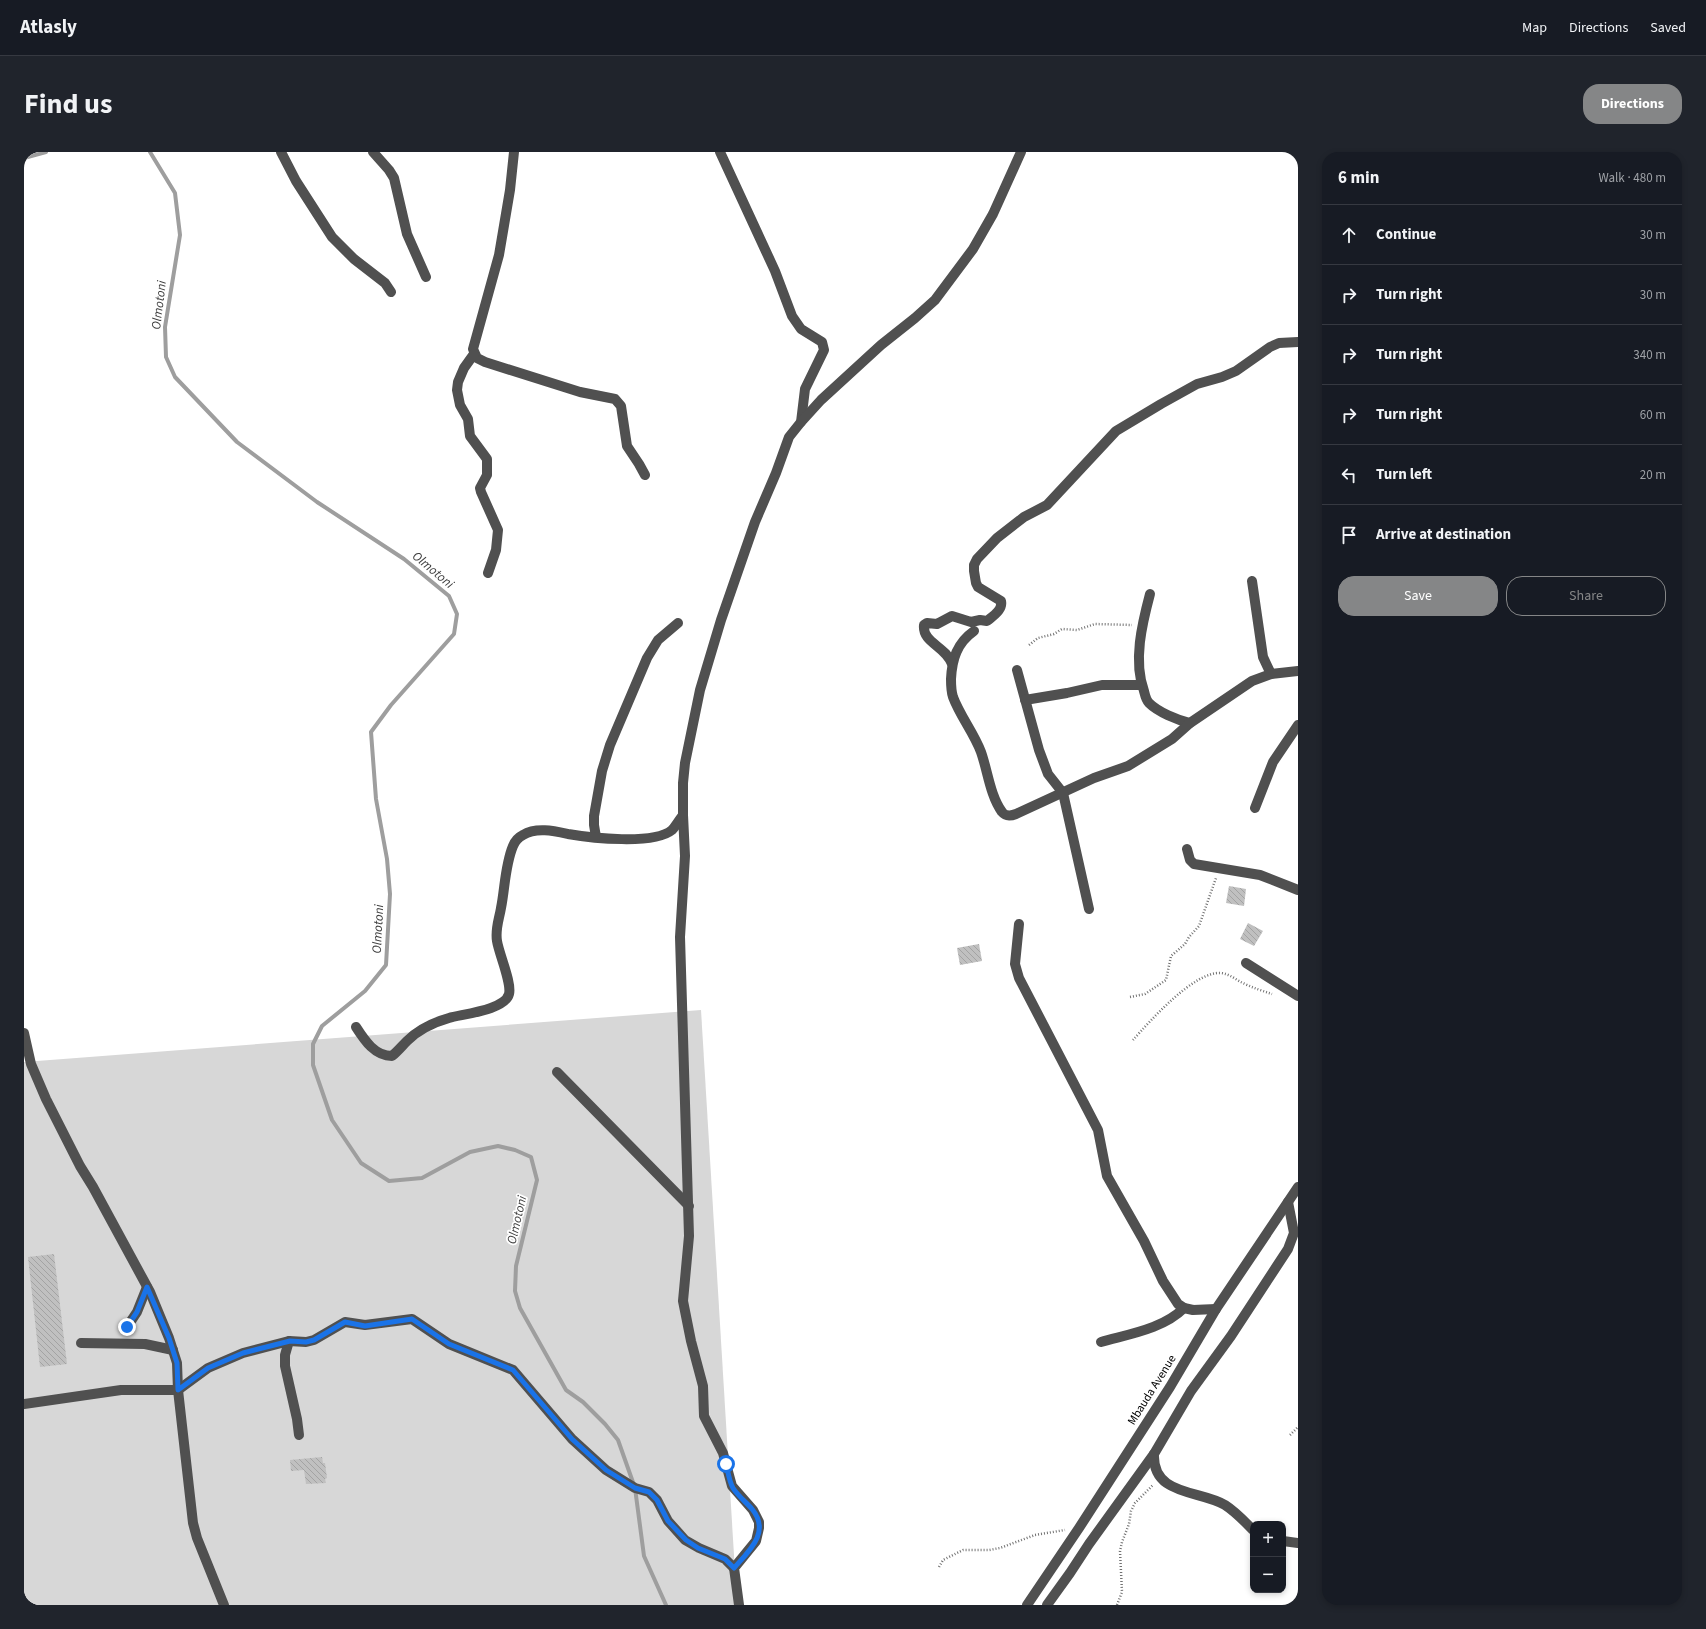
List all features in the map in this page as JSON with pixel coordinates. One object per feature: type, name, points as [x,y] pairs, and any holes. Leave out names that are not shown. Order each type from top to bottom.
[{"type":"street","points":[[281,152],[296,181],[332,237],[354,259],[385,283],[392,292]]},
{"type":"street","points":[[373,152],[394,178],[407,234],[426,277]]},
{"type":"street","points":[[514,152],[510,190],[499,255],[473,349],[474,354],[477,358],[485,362],[580,392],[615,399],[621,406],[627,446],[640,464],[645,475]]},
{"type":"street","points":[[720,152],[772,264],[792,316],[801,329],[822,342],[824,350],[805,389],[801,422]]},
{"type":"street","points":[[734,1568],[756,1541],[760,1528],[759,1522],[753,1510],[732,1486],[723,1453],[704,1416],[703,1386],[691,1341],[684,1301],[688,1258],[689,1206],[680,937],[685,856],[683,815],[685,763],[700,690],[719,627],[755,522],[776,473],[789,437],[821,400],[881,345],[935,300],[973,249],[993,214],[1021,152]]},
{"type":"street","points":[[952,664],[947,653],[927,637],[924,631],[924,625],[927,623],[937,624],[952,616],[971,622],[980,620],[987,621],[1000,609],[1001,601],[978,587],[974,571],[974,565],[978,559],[997,538],[1024,517],[1047,505],[1116,431],[1197,384],[1222,377],[1236,371],[1270,347],[1279,343],[1298,342]]},
{"type":"street","points":[[474,354],[464,368],[458,382],[457,390],[460,405],[468,419],[470,436],[487,459],[487,475],[480,488],[480,492],[498,530],[496,550],[488,573]]},
{"type":"street","points":[[1252,581],[1263,657],[1271,674]]},
{"type":"street","points":[[1150,594],[1142,628],[1140,653],[1141,685],[1149,703],[1174,719],[1190,723]]},
{"type":"street","points":[[596,837],[594,816],[602,771],[610,745],[647,658],[658,640],[678,624]]},
{"type":"street","points":[[974,631],[963,640],[956,653],[952,664],[951,687],[953,696],[978,746],[988,780],[1003,813],[1008,816],[1016,814],[1094,778],[1128,766],[1172,739],[1190,723],[1246,684],[1271,674],[1298,671]]},
{"type":"street","points":[[1017,670],[1039,750],[1048,774],[1063,793],[1089,910]]},
{"type":"street","points":[[1025,700],[1102,685],[1141,685]]},
{"type":"street","points":[[1255,808],[1273,762],[1298,725]]},
{"type":"street","points":[[356,1027],[362,1037],[377,1053],[384,1056],[392,1056],[408,1040],[427,1027],[450,1018],[481,1011],[503,1002],[509,993],[510,986],[500,956],[496,924],[501,908],[510,854],[514,844],[523,835],[530,832],[543,830],[596,837],[638,838],[663,835],[673,829],[683,815]]},
{"type":"street","points":[[1187,849],[1190,860],[1194,864],[1260,875],[1298,890]]},
{"type":"street","points":[[1019,924],[1015,964],[1019,978],[1098,1130],[1107,1176],[1144,1241],[1163,1281],[1178,1304],[1184,1308],[1192,1310],[1216,1309]]},
{"type":"street","points":[[1246,963],[1298,996]]},
{"type":"street","points":[[24,1033],[31,1064],[46,1099],[80,1166],[93,1187],[147,1287],[173,1350],[178,1369],[178,1390],[193,1523],[224,1605]]},
{"type":"street","points":[[557,1072],[689,1206]]},
{"type":"street","name":"Mbauda Avenue","points":[[1027,1605],[1079,1528],[1170,1387],[1216,1309],[1298,1187]]},
{"type":"street","points":[[1047,1605],[1154,1454],[1191,1391],[1280,1263],[1296,1235],[1288,1202]]},
{"type":"street","points":[[127,1327],[137,1312],[147,1287]]},
{"type":"street","points":[[1101,1342],[1144,1330],[1164,1322],[1178,1314],[1184,1308]]},
{"type":"street","points":[[24,1404],[121,1390],[178,1390],[208,1368],[243,1353],[290,1341],[306,1342],[314,1340],[345,1322],[365,1326],[412,1319],[449,1344],[508,1366],[516,1373],[572,1439],[606,1470],[635,1488],[649,1492],[657,1500],[668,1521],[686,1540],[698,1548],[725,1559],[734,1568],[739,1605]]},
{"type":"street","points":[[290,1341],[285,1355],[285,1366],[298,1419],[299,1435]]},
{"type":"street","points":[[81,1343],[145,1344],[173,1350]]},
{"type":"street","points":[[1154,1454],[1155,1465],[1163,1481],[1170,1486],[1191,1495],[1215,1501],[1226,1506],[1250,1527]]},
{"type":"street","points":[[1286,1541],[1298,1543]]},
{"type":"path","points":[[1030,645],[1038,638],[1054,634],[1062,629],[1077,630],[1095,624],[1129,625],[1142,628]]},
{"type":"path","points":[[1130,997],[1145,994],[1166,980],[1171,956],[1185,944],[1188,937],[1199,926],[1217,876],[1227,869]]},
{"type":"path","points":[[1133,1040],[1172,1000],[1208,976],[1216,973],[1228,975],[1243,983],[1276,995]]},
{"type":"path","points":[[1290,1435],[1298,1428]]},
{"type":"path","points":[[1117,1605],[1122,1592],[1120,1547],[1129,1524],[1131,1511],[1151,1486],[1163,1481]]},
{"type":"path","points":[[938,1567],[943,1560],[963,1550],[989,1550],[1000,1548],[1035,1535],[1079,1528]]},
{"type":"shaded area","points":[[701,1010],[737,1605],[24,1605],[24,1062]]},
{"type":"building","points":[[1229,886],[1246,889],[1244,906],[1226,903]]},
{"type":"building","points":[[1248,923],[1263,931],[1254,946],[1240,939]]},
{"type":"building","points":[[979,944],[982,961],[960,965],[957,948]]},
{"type":"building","points":[[54,1254],[67,1364],[40,1367],[28,1257]]},
{"type":"building","points":[[322,1457],[323,1463],[325,1463],[327,1478],[325,1479],[326,1483],[306,1484],[304,1470],[291,1471],[290,1460]]},
{"type":"waterway","name":"Olmotoni","points":[[24,158],[46,152]]},
{"type":"waterway","name":"Olmotoni","points":[[150,152],[175,193],[180,235],[165,327],[166,357],[175,377],[237,442],[317,502],[404,559],[449,596],[457,614],[454,634],[391,705],[371,732],[376,799],[387,859],[390,894],[386,965],[365,991],[322,1026],[313,1044],[313,1065],[332,1120],[361,1163],[389,1181],[422,1178],[470,1152],[498,1146],[515,1150],[531,1157],[537,1180],[516,1266],[515,1291],[520,1308],[566,1390],[583,1402],[605,1424],[618,1440],[635,1488],[644,1556],[666,1605]]},
{"type":"route","points":[[127,1327],[141,1304],[147,1287],[169,1338],[177,1363],[178,1390],[208,1368],[258,1348],[290,1341],[306,1342],[314,1340],[345,1322],[365,1326],[412,1319],[449,1344],[508,1366],[516,1373],[572,1439],[606,1470],[635,1488],[649,1492],[657,1500],[668,1521],[686,1540],[698,1548],[725,1559],[734,1568],[752,1548],[760,1528],[757,1516],[753,1510],[732,1486],[726,1464]]}]
